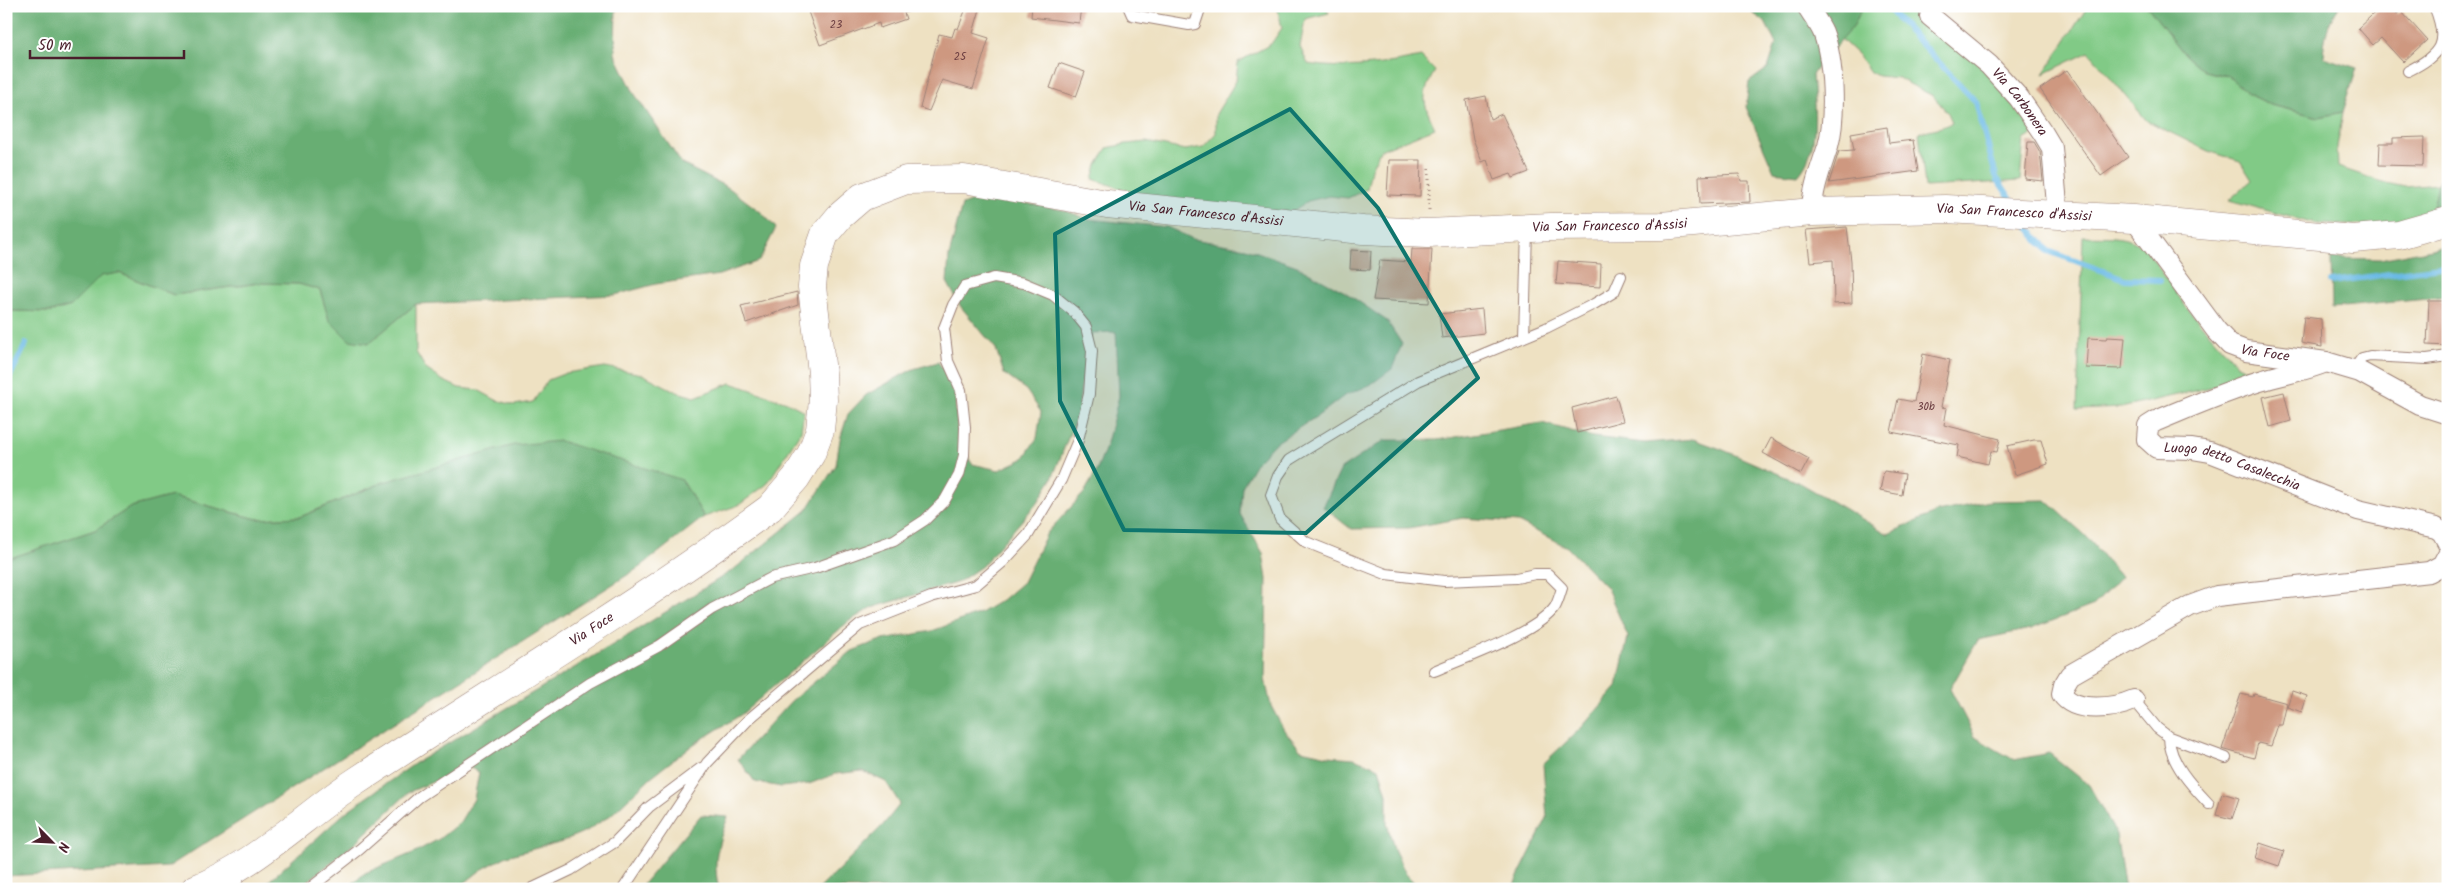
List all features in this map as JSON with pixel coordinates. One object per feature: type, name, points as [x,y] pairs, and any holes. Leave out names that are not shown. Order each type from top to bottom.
[{"type":"main road","name":"Via San Francesco d'Assisi","points":[[814,266],[825,234],[840,216],[862,197],[906,180],[935,178],[964,178],[1107,204],[1363,230],[1436,233],[1527,230],[1551,227],[1661,226],[1812,212],[1945,209],[2134,219],[2354,239],[2399,235],[2448,221]]},
{"type":"main road","name":"Via Foce","points":[[195,889],[247,861],[353,784],[542,662],[770,508],[796,478],[811,454],[820,430],[823,400],[812,287],[814,266]]},
{"type":"street","points":[[1807,6],[1823,32],[1832,79],[1832,121],[1828,144],[1812,196],[1812,212]]},
{"type":"street","name":"Via Carbonera","points":[[1930,16],[1989,65],[2019,98],[2043,133],[2052,148],[2058,216]]},
{"type":"street","name":"Via Foce","points":[[2134,219],[2216,330],[2230,344],[2246,351],[2326,362],[2353,370],[2420,405],[2448,414]]},
{"type":"street","name":"Luogo detto Casalecchia","points":[[2326,362],[2308,370],[2262,380],[2228,391],[2156,421],[2148,426],[2146,439],[2157,448],[2192,449],[2210,452],[2358,510],[2436,528],[2442,532],[2448,543]]},
{"type":"street","points":[[2134,700],[2120,706],[2077,706],[2067,701],[2062,694],[2064,684],[2070,675],[2099,657],[2199,603],[2217,596],[2429,572],[2442,565],[2448,554]]},
{"type":"lane","points":[[1128,6],[1132,14],[1190,24],[1195,24],[1201,6]]},
{"type":"lane","points":[[2408,71],[2421,65],[2437,52],[2443,40],[2443,27],[2434,6]]},
{"type":"lane","points":[[1524,337],[1527,230]]},
{"type":"lane","points":[[1434,671],[1508,639],[1541,620],[1555,607],[1562,588],[1548,574],[1535,574],[1516,578],[1444,581],[1386,574],[1306,542],[1280,519],[1271,495],[1278,476],[1289,460],[1418,381],[1524,337],[1594,304],[1614,292],[1621,276]]},
{"type":"lane","points":[[309,889],[360,849],[418,797],[590,683],[659,646],[712,609],[771,578],[815,568],[894,540],[925,520],[945,500],[958,475],[964,455],[965,427],[961,390],[948,361],[944,328],[953,305],[965,286],[994,278],[1024,283],[1053,295],[1074,312],[1086,327],[1092,351],[1089,394],[1078,440],[1064,472],[1028,535],[1003,562],[976,585],[930,597],[860,625],[749,719],[708,763],[622,889]]},
{"type":"lane","points":[[2353,370],[2362,358],[2370,356],[2428,359],[2448,356]]},
{"type":"lane","points":[[2134,700],[2157,728],[2169,737],[2226,758]]},
{"type":"lane","points":[[2169,737],[2169,750],[2194,788],[2209,804]]},
{"type":"lane","points":[[532,889],[570,870],[615,842],[649,807],[708,763]]},
{"type":"lane","points":[[233,889],[247,861]]},
{"type":"path","points":[[1429,168],[1429,216]]},
{"type":"highlighted area","points":[[1290,109],[1378,208],[1478,378],[1306,533],[1124,530],[1060,401],[1055,234]]},
{"type":"green space","points":[[6,6],[616,6],[615,54],[634,93],[682,164],[729,188],[762,213],[776,228],[759,261],[719,275],[656,284],[615,295],[416,304],[369,343],[349,340],[329,320],[320,290],[299,284],[259,283],[174,295],[119,273],[101,276],[71,306],[51,312],[12,311],[6,324]]},
{"type":"green space","points":[[1275,6],[1325,6],[1329,13],[1305,19],[1300,47],[1308,64],[1336,67],[1364,66],[1421,57],[1435,71],[1427,86],[1425,99],[1435,128],[1380,150],[1371,169],[1367,189],[1348,198],[1329,196],[1308,201],[1291,212],[1214,208],[1131,192],[1093,179],[1097,165],[1107,148],[1146,142],[1185,150],[1203,147],[1216,133],[1216,114],[1236,81],[1238,62],[1271,44],[1282,28],[1278,10]]},
{"type":"green space","points":[[1743,6],[1863,6],[1854,25],[1812,74],[1815,113],[1813,140],[1805,165],[1798,175],[1774,172],[1746,107],[1749,82],[1768,68],[1776,44],[1765,22]]},
{"type":"green space","points":[[1863,6],[1912,6],[1984,68],[2035,133],[2024,140],[2020,181],[1925,187],[1919,133],[1945,126],[1952,122],[1948,113],[1933,96],[1898,78],[1878,76],[1870,72],[1858,55],[1841,39],[1854,25]]},
{"type":"green space","points":[[2088,6],[2147,6],[2186,56],[2204,71],[2228,76],[2249,94],[2271,105],[2319,117],[2343,112],[2337,147],[2338,167],[2386,183],[2405,187],[2438,184],[2433,208],[2424,217],[2386,226],[2315,224],[2229,200],[2252,180],[2240,161],[2208,151],[2147,121],[2089,52],[2044,74]]},
{"type":"green space","points":[[2147,6],[2339,6],[2327,30],[2323,57],[2357,68],[2343,112],[2319,117],[2271,105],[2249,94],[2228,76],[2204,71],[2186,56]]},
{"type":"green space","points":[[2448,164],[2448,204],[2433,208],[2438,184]]},
{"type":"green space","points":[[986,196],[1064,210],[1088,219],[1167,227],[1193,239],[1246,248],[1297,266],[1345,292],[1387,321],[1402,344],[1392,369],[1370,385],[1344,396],[1322,413],[1274,444],[1256,463],[1242,487],[1240,514],[1263,553],[1267,579],[1265,679],[1271,706],[1284,730],[1301,750],[1328,756],[1354,758],[1379,768],[1387,794],[1387,823],[1394,849],[1406,874],[1420,889],[819,889],[883,825],[900,804],[886,782],[862,771],[835,774],[809,784],[781,787],[755,782],[738,759],[791,701],[852,651],[878,641],[932,631],[980,613],[1002,600],[1023,582],[1047,533],[1084,493],[1097,470],[1106,447],[1119,396],[1116,332],[1092,333],[1081,386],[1078,413],[1052,479],[1038,502],[982,566],[959,582],[871,608],[848,622],[742,714],[694,744],[651,777],[611,815],[588,830],[563,841],[507,856],[481,870],[457,889],[346,889],[365,873],[415,852],[439,839],[460,822],[474,799],[479,772],[468,767],[409,792],[353,845],[298,889],[260,889],[347,811],[417,762],[733,570],[807,510],[836,465],[840,439],[848,414],[866,395],[913,369],[938,362],[954,383],[958,439],[972,464],[999,470],[1023,459],[1037,438],[1041,412],[1026,390],[1004,374],[996,349],[961,307],[947,282],[949,256],[962,205]]},
{"type":"green space","points":[[2083,236],[2124,239],[2139,244],[2146,249],[2186,307],[2236,364],[2245,369],[2286,364],[2289,369],[2121,408],[2077,410]]},
{"type":"green space","points":[[2448,246],[2448,297],[2332,308],[2331,258],[2380,259]]},
{"type":"green space","points":[[119,273],[174,295],[259,283],[299,284],[320,290],[329,320],[368,343],[416,304],[416,352],[426,369],[442,380],[459,388],[478,390],[496,400],[514,405],[533,402],[548,380],[566,373],[605,367],[642,374],[677,392],[695,397],[731,383],[787,402],[804,411],[801,431],[767,484],[739,505],[704,517],[682,480],[384,482],[300,517],[257,519],[172,496],[131,507],[95,530],[6,560],[6,324],[12,311],[51,312],[71,306],[101,275]]},
{"type":"green space","points":[[1542,423],[1593,437],[1645,443],[1693,439],[1802,484],[1888,534],[1937,512],[1990,501],[2046,500],[2085,535],[2121,577],[2094,605],[2031,629],[1978,640],[1950,689],[1975,737],[2014,760],[2049,753],[2089,785],[2116,834],[2125,889],[1512,889],[1547,818],[1543,764],[1582,727],[1617,687],[1628,637],[1607,588],[1567,547],[1518,522],[1463,518],[1409,528],[1351,529],[1323,507],[1341,469],[1385,440],[1437,440]]},
{"type":"green space","points":[[560,441],[682,480],[704,517],[640,567],[168,867],[6,876],[7,559],[95,530],[131,507],[172,496],[257,519],[300,517],[384,482],[514,445]]},
{"type":"green space","points":[[701,815],[728,817],[717,852],[716,870],[719,889],[639,889]]},
{"type":"building","points":[[806,6],[917,6],[918,8],[904,13],[906,19],[880,28],[879,23],[820,45]]},
{"type":"building","points":[[967,6],[981,6],[973,33],[989,38],[973,89],[942,80],[929,111],[920,108],[939,34],[952,37],[955,28],[958,29]]},
{"type":"building","points":[[1032,6],[1081,6],[1079,23],[1031,17]]},
{"type":"building","points":[[2382,6],[2390,6],[2397,14],[2401,11],[2427,40],[2403,62],[2381,38],[2373,45],[2358,28]]},
{"type":"building","points":[[1059,63],[1085,72],[1076,97],[1050,88]]},
{"type":"building","points":[[2067,70],[2128,157],[2101,176],[2040,89]]},
{"type":"building","points":[[1486,96],[1490,119],[1502,114],[1529,172],[1513,178],[1511,174],[1494,180],[1487,160],[1482,162],[1473,139],[1466,100]]},
{"type":"building","points":[[1887,127],[1889,143],[1913,140],[1918,171],[1829,183],[1839,151],[1854,150],[1851,133]]},
{"type":"building","points":[[2424,137],[2423,166],[2379,165],[2380,143],[2393,143],[2393,138]]},
{"type":"building","points":[[2028,142],[2034,142],[2040,152],[2043,181],[2025,179]]},
{"type":"building","points":[[1389,160],[1421,160],[1420,196],[1387,195]]},
{"type":"building","points":[[1739,174],[1741,181],[1749,181],[1750,202],[1700,204],[1699,176]]},
{"type":"building","points":[[1847,227],[1851,261],[1852,303],[1834,304],[1833,260],[1810,262],[1806,230]]},
{"type":"building","points":[[1412,249],[1432,249],[1429,303],[1373,300],[1380,260],[1411,262]]},
{"type":"building","points":[[1351,250],[1371,251],[1370,270],[1350,269]]},
{"type":"building","points":[[1558,261],[1601,264],[1600,287],[1556,284]]},
{"type":"building","points":[[797,292],[798,305],[746,323],[741,306]]},
{"type":"building","points":[[2429,301],[2448,301],[2448,346],[2427,345]]},
{"type":"building","points":[[1482,309],[1484,333],[1442,338],[1439,314]]},
{"type":"building","points":[[2304,317],[2321,319],[2322,347],[2301,343]]},
{"type":"building","points":[[2107,337],[2125,338],[2122,369],[2086,368],[2088,338],[2106,339]]},
{"type":"building","points":[[1923,354],[1950,360],[1941,407],[1947,408],[1944,425],[2000,439],[1997,452],[1991,451],[1988,464],[1957,457],[1959,445],[1891,432],[1898,399],[1914,402]]},
{"type":"building","points":[[2284,392],[2291,421],[2270,427],[2263,397]]},
{"type":"building","points":[[1616,396],[1623,421],[1577,433],[1572,408]]},
{"type":"building","points":[[1771,438],[1809,459],[1801,474],[1763,453]]},
{"type":"building","points":[[2041,440],[2048,464],[2015,475],[2007,446]]},
{"type":"building","points":[[1884,471],[1905,474],[1902,495],[1880,491]]},
{"type":"building","points":[[2292,691],[2307,696],[2302,712],[2287,707]]},
{"type":"building","points":[[2241,694],[2253,697],[2254,694],[2287,703],[2282,725],[2278,725],[2271,746],[2258,743],[2254,758],[2222,749]]},
{"type":"building","points":[[2222,793],[2239,798],[2232,819],[2216,815]]},
{"type":"building","points":[[2260,843],[2284,851],[2279,866],[2255,858]]},
{"type":"waterway","points":[[1886,6],[1976,102],[1996,176]]},
{"type":"waterway","points":[[1998,180],[2014,204]]},
{"type":"waterway","points":[[2025,221],[2040,243]]},
{"type":"waterway","points":[[2040,240],[2048,251],[2125,279],[2160,280]]},
{"type":"waterway","points":[[2331,282],[2448,266]]},
{"type":"waterway","points":[[6,384],[26,344]]}]
